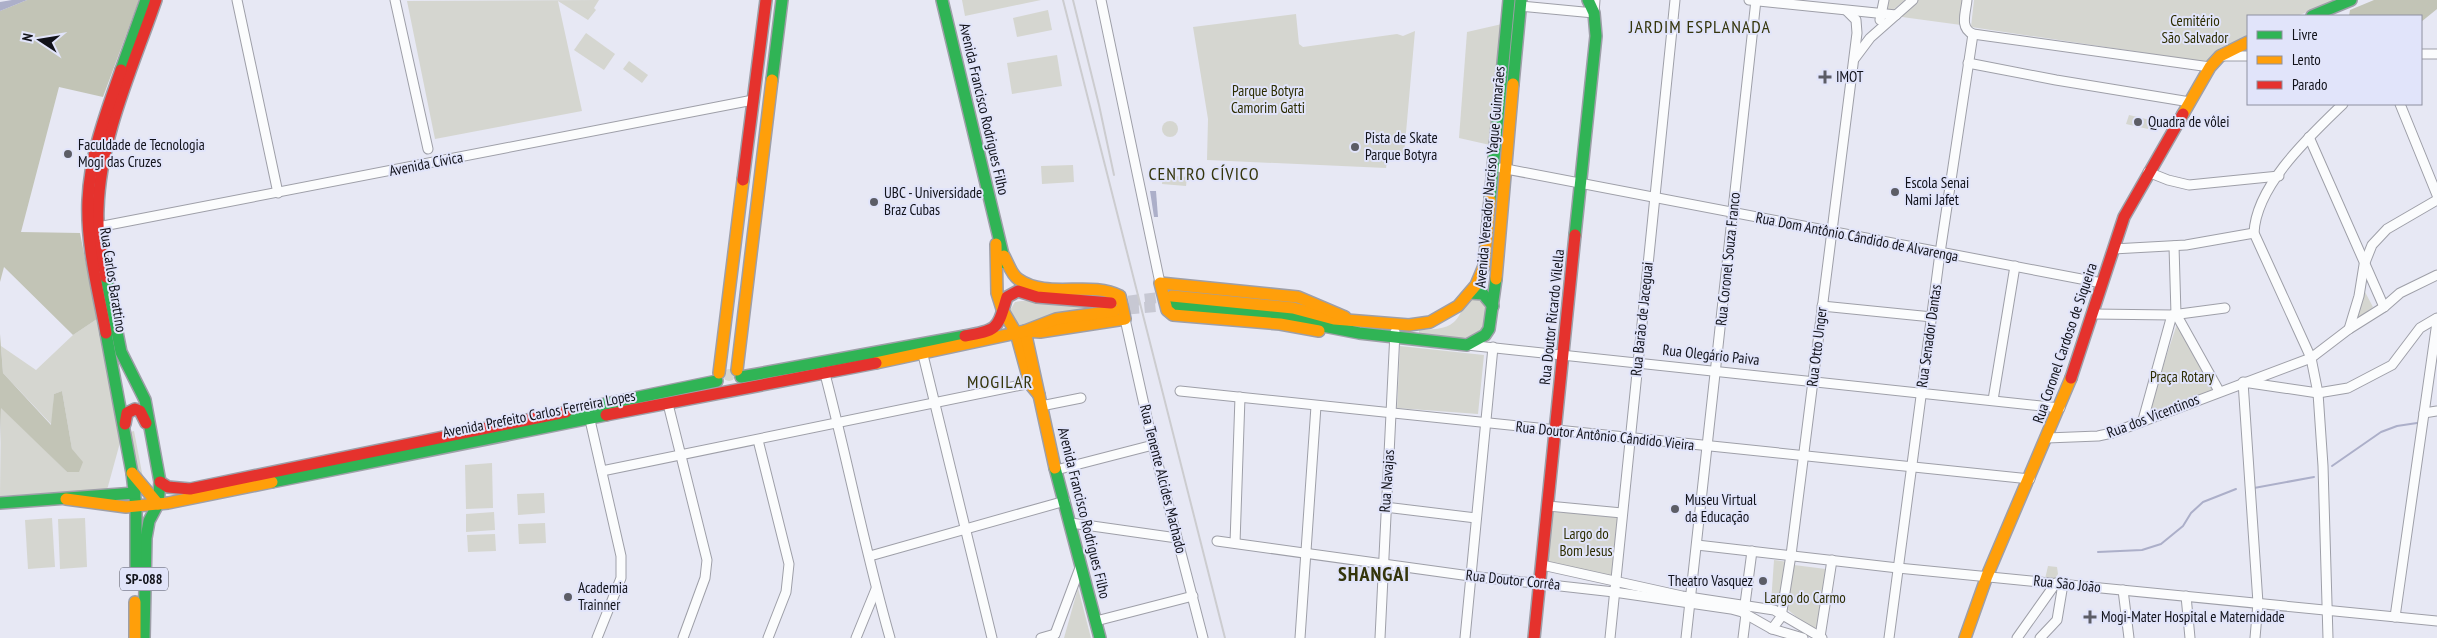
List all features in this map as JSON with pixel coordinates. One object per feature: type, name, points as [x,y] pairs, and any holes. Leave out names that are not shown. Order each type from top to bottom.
[{"type":"main road","name":"Rua Carlos Barattino","points":[[136,509],[124,427],[90,248],[88,189],[101,127],[146,0]]},
{"type":"main road","name":"Rua Carlos Barattino","points":[[156,0],[114,121],[107,147],[99,193],[98,227],[102,259],[121,352],[128,371],[142,392],[160,482]]},
{"type":"main road","points":[[766,0],[718,377],[724,390],[732,391],[738,388],[759,178],[782,0]]},
{"type":"main road","name":"Avenida Francisco Rodrigues Filho","points":[[942,0],[1008,275],[1018,291]]},
{"type":"main road","name":"Avenida Vereador Narciso Yague Guimarães","points":[[1470,293],[1480,277],[1484,266],[1509,0]]},
{"type":"main road","points":[[1588,0],[1594,12]]},
{"type":"main road","points":[[2314,15],[2352,0]]},
{"type":"main road","name":"Avenida Vereador Narciso Yague Guimarães","points":[[1467,345],[1485,335],[1489,329],[1493,306],[1521,3]]},
{"type":"main road","name":"Rua Doutor Ricardo Vilella","points":[[1534,638],[1596,36],[1594,12]]},
{"type":"main road","points":[[2220,56],[2247,42]]},
{"type":"main road","name":"Rua Coronel Cardoso de Siqueira","points":[[1965,638],[1987,576],[2060,408],[2124,217],[2148,172],[2210,67],[2220,56]]},
{"type":"main road","points":[[744,166],[759,178]]},
{"type":"main road","points":[[743,182],[759,178]]},
{"type":"main road","name":"Avenida Francisco Rodrigues Filho","points":[[996,225],[996,278],[1002,309],[1020,332],[1040,400],[1056,470],[1100,638]]},
{"type":"main road","points":[[1004,256],[1014,274],[1025,283],[1078,291],[1116,293],[1120,296],[1125,319],[1040,332],[1020,332]]},
{"type":"main road","points":[[1350,320],[1298,298],[1160,283],[1167,310],[1173,315],[1280,324],[1333,333],[1359,333]]},
{"type":"main road","points":[[718,377],[728,367],[739,373],[988,332],[998,325],[1007,297],[1018,291],[1037,297],[1112,307],[1038,323],[1020,332]]},
{"type":"main road","points":[[1359,333],[1323,326],[1292,316],[1173,301],[1293,308],[1329,318],[1396,324],[1420,324],[1438,318],[1458,306],[1470,293],[1483,294],[1493,306]]},
{"type":"main road","name":"Avenida Prefeito Carlos Ferreira Lopes","points":[[66,499],[136,509],[825,374],[1020,332]]},
{"type":"main road","name":"Rua Olegário Paiva","points":[[1359,333],[1467,345]]},
{"type":"main road","name":"Avenida Prefeito Carlos Ferreira Lopes","points":[[160,482],[168,487],[190,489],[718,377]]},
{"type":"main road","points":[[124,427],[127,413],[135,408],[140,412],[149,427]]},
{"type":"main road","points":[[132,473],[158,504]]},
{"type":"main road","name":"SP-088","points":[[144,638],[146,538],[149,521],[158,504],[160,482]]},
{"type":"main road","name":"Avenida Prefeito Carlos Ferreira Lopes","points":[[0,503],[135,493]]},
{"type":"main road","name":"SP-088","points":[[135,638],[136,509]]},
{"type":"street","points":[[237,0],[278,193]]},
{"type":"street","points":[[395,0],[428,149]]},
{"type":"street","points":[[1101,0],[1160,283]]},
{"type":"street","name":"Rua Doutor Ricardo Vilella","points":[[1594,12],[1595,0]]},
{"type":"street","name":"Rua Barão de Jaceguai","points":[[1610,638],[1675,0]]},
{"type":"street","points":[[1753,0],[1896,15]]},
{"type":"street","name":"Rua Coronel Souza Franco","points":[[1686,638],[1716,371],[1753,0]]},
{"type":"street","points":[[1879,30],[1884,0]]},
{"type":"street","name":"Rua Otto Unger","points":[[1853,62],[1863,45],[1913,0]]},
{"type":"street","points":[[1967,0],[1965,29],[1973,34],[2210,67]]},
{"type":"street","points":[[1521,3],[1594,12]]},
{"type":"street","name":"Rua Otto Unger","points":[[1772,629],[1782,614],[1791,555],[1853,62],[1857,24],[1847,11]]},
{"type":"street","name":"Rua Senador Dantas","points":[[1889,638],[1940,253],[1973,34]]},
{"type":"street","points":[[2422,54],[2437,54]]},
{"type":"street","points":[[2220,56],[2247,56]]},
{"type":"street","points":[[1968,63],[2056,80],[2190,102]]},
{"type":"street","name":"Avenida Cívica","points":[[98,227],[753,100]]},
{"type":"street","points":[[2328,638],[2323,466],[2318,393],[2311,358],[2254,233],[2259,207],[2279,176],[2309,137],[2342,105]]},
{"type":"street","points":[[2400,105],[2437,195]]},
{"type":"street","points":[[2309,137],[2384,307]]},
{"type":"street","name":"Rua Dom Antônio Cândido de Alvarenga","points":[[1494,167],[2102,283]]},
{"type":"street","points":[[2148,172],[2168,180],[2190,185],[2279,176]]},
{"type":"street","points":[[2349,329],[2359,296],[2364,264],[2372,245],[2379,235],[2437,200]]},
{"type":"street","points":[[2113,249],[2174,246],[2254,233]]},
{"type":"street","points":[[2143,420],[2174,315],[2174,246]]},
{"type":"street","points":[[1993,400],[2016,266]]},
{"type":"street","name":"Rua dos Vicentinos","points":[[2047,438],[2098,436],[2311,358],[2349,329],[2384,307],[2400,293],[2437,275]]},
{"type":"street","points":[[1822,306],[1932,317]]},
{"type":"street","points":[[2093,314],[2174,315],[2225,308]]},
{"type":"street","points":[[2174,315],[2219,391]]},
{"type":"street","points":[[2255,638],[2258,603],[2243,382],[2318,393],[2348,388],[2384,371],[2401,356],[2420,328],[2437,318]]},
{"type":"street","name":"Rua Tenente Alcides Machado","points":[[1125,319],[1153,445],[1203,638]]},
{"type":"street","points":[[2395,617],[2437,322]]},
{"type":"street","name":"Rua Navajas","points":[[1380,638],[1382,562],[1396,324]]},
{"type":"street","name":"Rua Olegário Paiva","points":[[1467,345],[2060,408]]},
{"type":"street","points":[[1465,638],[1493,347]]},
{"type":"street","points":[[923,354],[992,638]]},
{"type":"street","points":[[825,374],[870,556],[876,589],[890,638]]},
{"type":"street","points":[[602,472],[1034,383]]},
{"type":"street","name":"Rua Doutor Antônio Cândido Vieira","points":[[1180,391],[2030,479]]},
{"type":"street","points":[[1235,543],[1240,397]]},
{"type":"street","points":[[1040,400],[1081,398]]},
{"type":"street","points":[[668,404],[707,560],[705,578],[683,638]]},
{"type":"street","points":[[1300,638],[1316,406]]},
{"type":"street","points":[[2424,413],[2437,411]]},
{"type":"street","points":[[590,420],[622,556],[621,578],[597,638]]},
{"type":"street","points":[[758,440],[789,564],[786,592],[768,638]]},
{"type":"street","points":[[1056,470],[1153,445]]},
{"type":"street","points":[[870,556],[1065,501]]},
{"type":"street","points":[[1548,506],[1622,513]]},
{"type":"street","points":[[1385,507],[1476,518]]},
{"type":"street","points":[[1071,524],[1178,538]]},
{"type":"street","name":"Rua Doutor Corrêa","points":[[1217,541],[1307,554],[1382,562],[1470,576],[1690,600],[1745,604],[1782,614],[1821,638]]},
{"type":"street","name":"Rua São João","points":[[1697,545],[1898,568],[2437,621]]},
{"type":"street","points":[[1745,604],[1752,551]]},
{"type":"street","points":[[1821,638],[1832,560]]},
{"type":"street","points":[[1041,638],[1057,636],[1081,565]]},
{"type":"street","name":"Rua Doutor Corrêa","points":[[1542,565],[1732,609],[1746,614],[1772,629],[1803,638]]},
{"type":"street","points":[[2017,638],[2060,584]]},
{"type":"street","points":[[2030,620],[2041,635],[2051,628],[2057,620],[2060,584]]},
{"type":"street","points":[[856,638],[876,589]]},
{"type":"street","points":[[2123,590],[2129,638]]},
{"type":"street","points":[[1096,621],[1193,596]]},
{"type":"street","points":[[2186,596],[2190,638]]},
{"type":"street","points":[[1743,638],[1746,614]]},
{"type":"green space","points":[[599,0],[594,8],[596,10],[588,20],[558,1],[582,111],[435,139],[407,1]]},
{"type":"green space","points":[[962,0],[1041,0],[965,16]]},
{"type":"green space","points":[[1889,0],[1905,0],[1893,10],[1887,9]]},
{"type":"green space","points":[[1917,0],[1965,0],[1961,25],[1902,17],[1901,15]]},
{"type":"green space","name":"Cemitério São Salvador","points":[[1974,0],[2337,0],[2300,15],[2247,15],[2247,36],[2220,48],[2206,62],[1971,27]]},
{"type":"green space","points":[[1048,10],[1052,30],[1017,37],[1013,18]]},
{"type":"green space","name":"Parque Botyra Camorim Gatti","points":[[1296,14],[1299,44],[1303,47],[1397,34],[1403,36],[1415,31],[1404,155],[1388,154],[1386,168],[1207,160],[1208,119],[1193,27]]},
{"type":"green space","points":[[1502,24],[1490,145],[1459,138],[1467,32]]},
{"type":"green space","points":[[586,33],[615,54],[604,70],[574,50]]},
{"type":"green space","points":[[1057,55],[1062,86],[1012,94],[1007,63]]},
{"type":"green space","points":[[629,61],[648,75],[642,83],[623,69]]},
{"type":"green space","name":"Quadra de vôlei","points":[[2129,115],[2150,120],[2148,129],[2126,124]]},
{"type":"green space","points":[[1170,121],[1178,129],[1170,137],[1162,129]]},
{"type":"green space","points":[[1073,165],[1074,182],[1042,184],[1041,166]]},
{"type":"green space","points":[[1163,175],[1187,177],[1186,186],[1162,184]]},
{"type":"green space","points":[[2365,292],[2373,307],[2354,322]]},
{"type":"green space","points":[[1476,296],[1487,304],[1486,327],[1479,332],[1471,336],[1454,339],[1419,335],[1419,330],[1438,329],[1451,325],[1468,301]]},
{"type":"green space","points":[[1015,302],[1105,309],[1017,328],[1009,312]]},
{"type":"green space","points":[[97,319],[121,439],[107,490],[0,496],[1,407],[67,472],[72,449],[62,391],[54,394],[52,425],[3,373],[1,346],[36,370],[73,335]]},
{"type":"green space","name":"Praça Rotary","points":[[2178,321],[2214,390],[2147,414]]},
{"type":"green space","points":[[1400,346],[1484,355],[1478,414],[1397,408]]},
{"type":"green space","points":[[727,369],[731,369],[735,375],[731,381],[727,381],[723,377],[723,373]]},
{"type":"green space","points":[[134,431],[143,478],[136,469],[130,432]]},
{"type":"green space","points":[[492,463],[493,508],[466,509],[465,465]]},
{"type":"green space","points":[[544,493],[545,513],[518,515],[517,494]]},
{"type":"green space","points":[[494,512],[495,530],[466,532],[466,514]]},
{"type":"green space","name":"Largo do Bom Jesus","points":[[1552,512],[1619,516],[1613,577],[1557,567],[1547,560]]},
{"type":"green space","points":[[52,518],[55,567],[28,569],[25,520]]},
{"type":"green space","points":[[85,518],[87,567],[60,569],[58,519]]},
{"type":"green space","points":[[545,523],[546,543],[519,544],[518,524]]},
{"type":"green space","points":[[495,534],[496,551],[468,552],[467,535]]},
{"type":"green space","points":[[1774,560],[1788,562],[1782,607],[1771,603]]},
{"type":"green space","name":"Largo do Carmo","points":[[1794,565],[1826,569],[1817,634],[1787,609]]},
{"type":"green space","points":[[2048,566],[2057,567],[2058,574],[2054,580],[2045,579]]},
{"type":"green space","points":[[1078,588],[1091,638],[1064,638]]},
{"type":"shaded area","points":[[27,0],[139,0],[103,97],[59,87],[21,232],[80,233],[97,319],[73,335],[4,267],[0,282],[0,11]]},
{"type":"shaded area","points":[[2374,0],[2437,0],[2437,9],[2422,21],[2422,15],[2349,15],[2350,10]]},
{"type":"shaded area","points":[[0,334],[3,373],[51,425],[54,394],[62,391],[72,449],[83,462],[79,472],[67,472],[1,408],[0,443]]},
{"type":"water","points":[[27,0],[0,11],[0,2]]},
{"type":"water","points":[[1150,191],[1156,191],[1158,217],[1154,217]]},
{"type":"waterway","points":[[2332,466],[2381,432],[2397,426],[2417,423]]},
{"type":"waterway","points":[[2254,488],[2314,477]]},
{"type":"waterway","points":[[2098,552],[2142,550],[2161,544],[2183,526],[2191,513],[2203,502],[2236,489]]},
{"type":"tunnel","points":[[1112,303],[1172,296]]},
{"type":"tunnel","points":[[1128,309],[1174,305]]},
{"type":"railway","points":[[1063,0],[1225,638]]},
{"type":"railway","points":[[1073,0],[1114,175]]},
{"type":"traffic: fast","points":[[121,70],[146,0]]},
{"type":"traffic: fast","points":[[772,80],[782,0]]},
{"type":"traffic: fast","points":[[942,0],[1005,263]]},
{"type":"traffic: fast","points":[[1490,200],[1509,0]]},
{"type":"traffic: fast","points":[[1513,84],[1521,0]]},
{"type":"traffic: fast","points":[[1575,235],[1596,36],[1594,13],[1588,0]]},
{"type":"traffic: fast","points":[[2314,15],[2351,0]]},
{"type":"traffic: fast","points":[[106,277],[121,352],[145,400],[160,482],[158,504],[149,521],[146,538],[144,638]]},
{"type":"traffic: fast","points":[[1174,305],[1292,316],[1323,326],[1359,333],[1467,345],[1485,335],[1489,329],[1496,279]]},
{"type":"traffic: fast","points":[[1470,293],[1483,294],[1493,306]]},
{"type":"traffic: fast","points":[[106,333],[132,473],[136,507],[136,579]]},
{"type":"traffic: fast","points":[[741,377],[965,336]]},
{"type":"traffic: fast","points":[[566,412],[717,381]]},
{"type":"traffic: fast","points":[[272,482],[606,415]]},
{"type":"traffic: fast","points":[[1055,468],[1100,638]]},
{"type":"traffic: fast","points":[[0,503],[135,493]]},
{"type":"traffic: slow","points":[[2183,114],[2210,67],[2220,56],[2247,42]]},
{"type":"traffic: slow","points":[[737,370],[772,80]]},
{"type":"traffic: slow","points":[[1496,279],[1513,84]]},
{"type":"traffic: slow","points":[[719,373],[743,180]]},
{"type":"traffic: slow","points":[[1172,296],[1293,308],[1334,319],[1409,325],[1430,322],[1458,306],[1476,285],[1484,266],[1490,200]]},
{"type":"traffic: slow","points":[[996,244],[997,293],[1002,309],[1016,333],[1030,384],[1039,395]]},
{"type":"traffic: slow","points":[[1004,256],[1016,277],[1029,285],[1055,289],[1095,290],[1120,296],[1125,319],[1040,332],[1025,331],[1055,468]]},
{"type":"traffic: slow","points":[[1319,331],[1280,324],[1173,315],[1167,310],[1160,283],[1298,297],[1345,317]]},
{"type":"traffic: slow","points":[[876,363],[1025,331],[1056,319],[1114,311]]},
{"type":"traffic: slow","points":[[1965,638],[1987,576],[2071,378]]},
{"type":"traffic: slow","points":[[132,473],[158,504]]},
{"type":"traffic: slow","points":[[66,499],[126,507],[168,503],[272,482]]},
{"type":"traffic: slow","points":[[135,602],[135,638]]},
{"type":"traffic: jam","points":[[106,277],[102,261],[98,217],[100,182],[111,129],[156,0]]},
{"type":"traffic: jam","points":[[743,180],[766,0]]},
{"type":"traffic: jam","points":[[106,333],[91,251],[88,200],[95,150],[121,70]]},
{"type":"traffic: jam","points":[[2071,378],[2124,217],[2183,114]]},
{"type":"traffic: jam","points":[[1534,638],[1575,235]]},
{"type":"traffic: jam","points":[[965,336],[984,332],[995,326],[1001,316],[1007,297],[1018,291],[1037,297],[1111,303]]},
{"type":"traffic: jam","points":[[606,415],[876,363]]},
{"type":"traffic: jam","points":[[125,424],[127,413],[135,409],[140,411],[146,423]]},
{"type":"traffic: jam","points":[[160,482],[168,487],[190,489],[566,412]]},
{"type":"place","name":"IMOT","points":[[1825,77]]},
{"type":"place","name":"Quadra de vôlei","points":[[2138,122]]},
{"type":"place","name":"Pista de Skate Parque Botyra","points":[[1355,147]]},
{"type":"place","name":"Faculdade de Tecnologia Mogi das Cruzes","points":[[68,154]]},
{"type":"place","name":"Escola Senai Nami Jafet","points":[[1895,192]]},
{"type":"place","name":"UBC - Universidade Braz Cubas","points":[[874,202]]},
{"type":"place","name":"Museu Virtual da Educação","points":[[1675,509]]},
{"type":"place","name":"Theatro Vasquez","points":[[1763,581]]},
{"type":"place","name":"Academia Trainner","points":[[568,597]]},
{"type":"place","name":"Mogi-Mater Hospital e Maternidade","points":[[2090,617]]},
{"type":"district","name":"JARDIM ESPLANADA","points":[[1700,27]]},
{"type":"district","name":"CENTRO CÍVICO","points":[[1204,174]]},
{"type":"district","name":"MOGILAR","points":[[1000,382]]},
{"type":"district","name":"SHANGAI","points":[[1374,574]]}]
